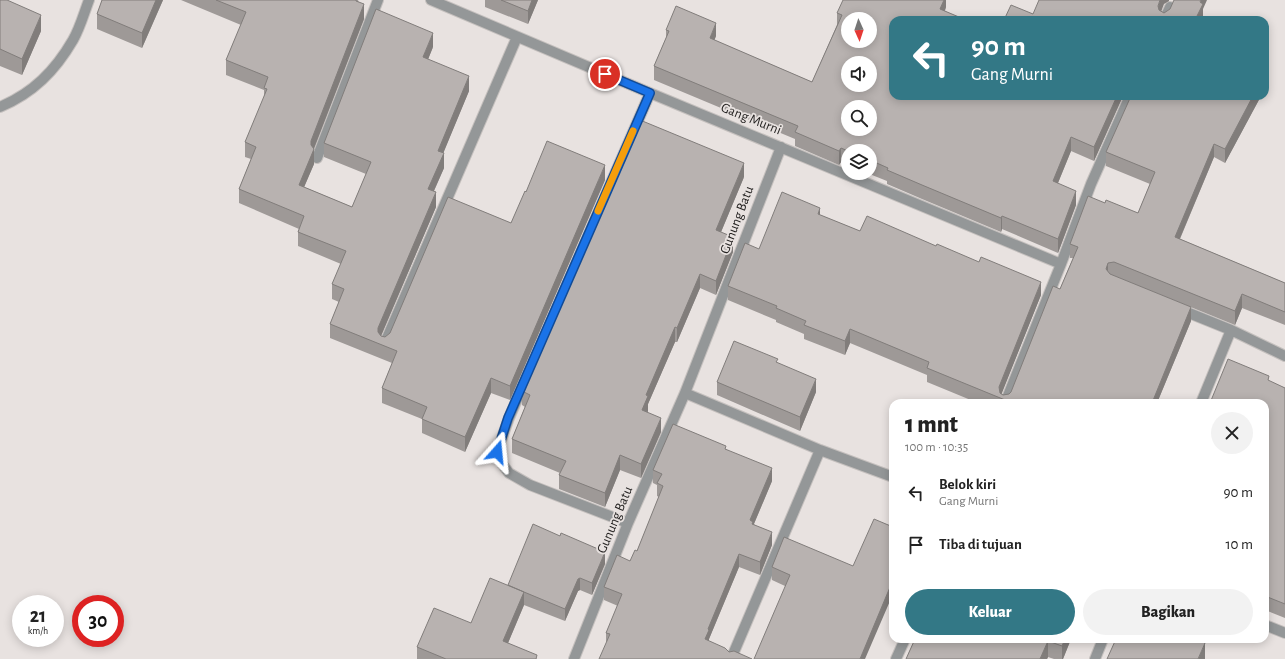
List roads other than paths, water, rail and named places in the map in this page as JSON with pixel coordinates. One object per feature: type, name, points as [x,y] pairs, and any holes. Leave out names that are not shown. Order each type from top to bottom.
[{"type":"street","points":[[0,107],[17,100],[48,76],[74,39],[89,0]]},
{"type":"street","points":[[318,158],[378,0]]},
{"type":"street","name":"Gang Murni","points":[[431,0],[1061,264]]},
{"type":"street","points":[[1166,16],[1170,7]]},
{"type":"street","points":[[384,345],[517,37]]},
{"type":"street","points":[[628,524],[530,485],[509,473],[500,461],[497,452],[508,418],[650,93]]},
{"type":"street","points":[[1007,399],[1061,264],[1091,184],[1128,100]]},
{"type":"street","name":"Gunung Batu","points":[[574,659],[628,524],[685,393],[781,147]]},
{"type":"street","points":[[1168,305],[1231,330],[1285,356]]},
{"type":"street","points":[[1203,399],[1231,330]]},
{"type":"street","points":[[685,393],[820,450],[889,476]]},
{"type":"street","points":[[731,659],[820,450]]},
{"type":"street","points":[[1269,627],[1285,633]]},
{"type":"street","points":[[896,659],[903,643]]},
{"type":"street","points":[[1095,659],[1101,643]]}]
